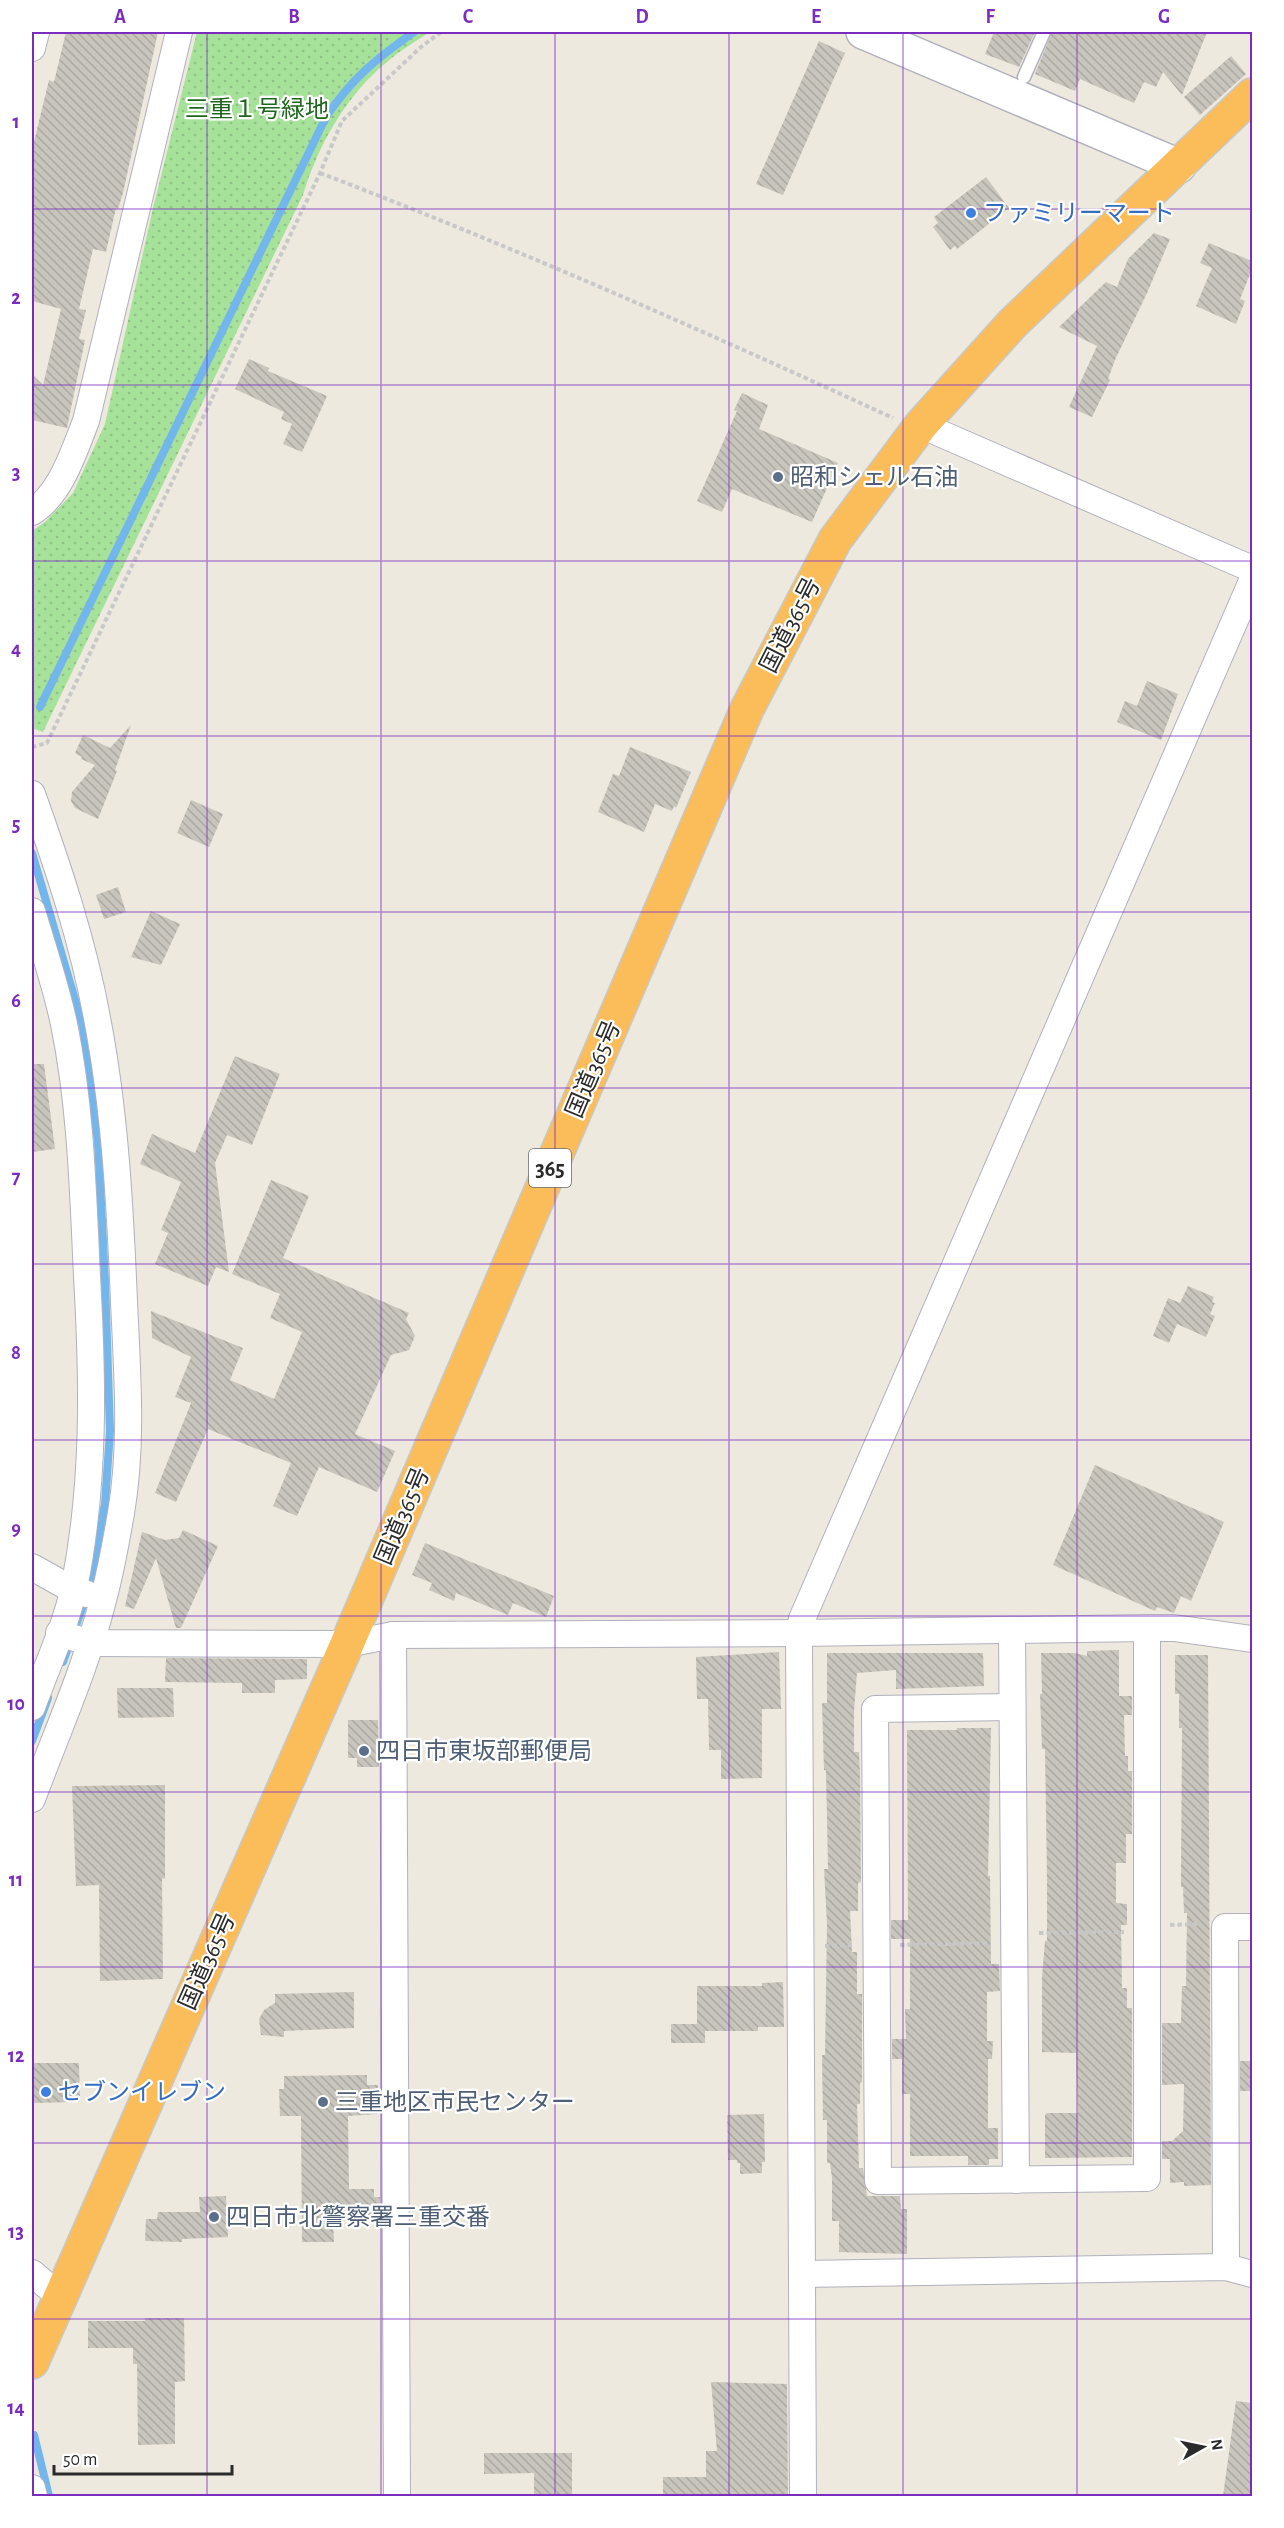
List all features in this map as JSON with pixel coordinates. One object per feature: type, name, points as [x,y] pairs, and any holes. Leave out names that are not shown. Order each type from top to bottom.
[{"type":"highway","name":"国道365号","points":[[35,2340],[59,2296],[346,1644],[747,709],[834,540],[920,427],[1012,324],[1252,96]]},
{"type":"street","points":[[32,48],[36,32]]},
{"type":"street","points":[[33,506],[61,478],[86,422],[179,32]]},
{"type":"street","points":[[875,34],[1179,166]]},
{"type":"street","points":[[920,427],[1252,569]]},
{"type":"street","points":[[803,2496],[799,1633],[802,1619],[1252,581]]},
{"type":"street","points":[[32,794],[70,908],[97,1016],[115,1148],[128,1390],[127,1452],[121,1510],[104,1599],[32,1799]]},
{"type":"street","points":[[32,911],[62,1017],[80,1127],[93,1381],[91,1458],[86,1516],[73,1590],[32,1707]]},
{"type":"street","points":[[32,1567],[73,1590],[104,1599]]},
{"type":"street","points":[[1012,1707],[875,1708],[878,2181],[1147,2178],[1147,1628]]},
{"type":"street","points":[[59,1633],[90,1643],[346,1644],[393,1635],[1174,1628],[1252,1639]]},
{"type":"street","points":[[1012,1630],[1016,2180]]},
{"type":"street","points":[[393,1635],[397,2496]]},
{"type":"street","points":[[1226,2267],[1225,1927],[1252,1927]]},
{"type":"street","points":[[802,2274],[1226,2267],[1252,2274]]},
{"type":"street","points":[[32,2273],[59,2296]]},
{"type":"street","points":[[32,2488],[34,2496]]},
{"type":"lane","points":[[1024,77],[1044,32]]},
{"type":"path","points":[[32,747],[46,743],[320,173],[342,121],[421,46],[441,32]]},
{"type":"path","points":[[320,173],[428,214],[706,332],[920,427]]},
{"type":"green space","name":"三重１号緑地","points":[[197,32],[430,32],[398,53],[373,74],[347,105],[326,139],[303,195],[43,732],[32,728],[32,531],[45,522],[73,493],[105,424],[153,208]]},
{"type":"building","points":[[66,32],[158,32],[123,193],[118,209],[116,208],[106,252],[93,249],[79,309],[86,310],[79,339],[85,340],[67,428],[32,420],[32,374],[43,385],[61,309],[32,301],[32,150],[49,80],[54,82]]},
{"type":"building","points":[[994,32],[1035,32],[1019,67],[985,54]]},
{"type":"building","points":[[1052,32],[1207,32],[1182,95],[1163,72],[1156,87],[1144,82],[1134,103],[1080,79],[1075,91],[1035,74]]},
{"type":"building","points":[[819,41],[845,53],[783,195],[756,184]]},
{"type":"building","points":[[1231,56],[1246,74],[1200,115],[1184,97]]},
{"type":"building","name":"ファミリーマート","points":[[986,177],[1009,208],[957,249],[955,246],[950,250],[933,227],[938,223],[934,217]]},
{"type":"building","points":[[1154,233],[1170,239],[1115,360],[1108,379],[1110,380],[1092,417],[1069,407],[1097,346],[1059,327],[1106,282],[1117,287],[1128,259]]},
{"type":"building","points":[[1209,243],[1252,261],[1252,269],[1240,299],[1245,301],[1236,324],[1196,306],[1212,268],[1200,263]]},
{"type":"building","points":[[249,359],[269,368],[268,371],[327,396],[302,452],[283,444],[292,424],[281,419],[284,412],[235,389]]},
{"type":"building","points":[[742,393],[768,405],[759,429],[838,463],[812,522],[732,489],[722,512],[697,501],[737,411],[734,410]]},
{"type":"building","points":[[1147,681],[1178,694],[1161,740],[1117,722],[1125,701],[1137,706]]},
{"type":"building","points":[[131,725],[115,770],[117,771],[98,819],[75,808],[71,801],[72,792],[95,765],[81,759],[82,757],[75,753],[83,735],[110,748]]},
{"type":"building","points":[[630,747],[691,772],[676,808],[674,806],[672,811],[655,804],[644,832],[598,812],[613,774],[619,776]]},
{"type":"building","points":[[191,800],[223,814],[209,847],[177,833]]},
{"type":"building","points":[[118,887],[126,912],[104,919],[96,895]]},
{"type":"building","points":[[151,911],[180,924],[161,965],[131,957]]},
{"type":"building","points":[[235,1056],[280,1074],[252,1145],[227,1135],[215,1163],[229,1272],[216,1267],[208,1286],[155,1264],[168,1233],[161,1230],[181,1182],[140,1164],[152,1134],[195,1153]]},
{"type":"building","points":[[32,1064],[44,1064],[55,1149],[32,1152]]},
{"type":"building","points":[[271,1180],[309,1196],[283,1258],[409,1313],[406,1319],[415,1336],[409,1350],[391,1355],[355,1434],[395,1451],[377,1492],[319,1467],[297,1516],[273,1506],[291,1463],[208,1429],[176,1502],[155,1493],[191,1403],[175,1397],[191,1357],[152,1338],[151,1311],[243,1348],[230,1380],[274,1399],[302,1332],[270,1318],[280,1294],[232,1274]]},
{"type":"building","points":[[1188,1286],[1214,1297],[1212,1302],[1215,1303],[1210,1314],[1215,1316],[1206,1337],[1177,1324],[1169,1343],[1153,1336],[1168,1298],[1180,1303]]},
{"type":"building","points":[[1095,1465],[1224,1522],[1191,1601],[1181,1596],[1174,1613],[1157,1607],[1155,1611],[1053,1565]]},
{"type":"building","points":[[183,1530],[218,1546],[181,1628],[176,1628],[156,1558],[134,1609],[125,1606],[142,1532],[165,1540],[179,1538]]},
{"type":"building","points":[[425,1543],[554,1596],[546,1617],[513,1603],[508,1615],[456,1593],[454,1601],[429,1590],[432,1583],[412,1575]]},
{"type":"building","points":[[1119,1650],[1119,1696],[1132,1696],[1132,1715],[1124,1715],[1125,1756],[1128,1756],[1128,1771],[1132,1771],[1132,1834],[1126,1834],[1126,1863],[1116,1863],[1116,1903],[1127,1904],[1127,1925],[1121,1925],[1122,1988],[1127,1988],[1127,2008],[1132,2008],[1132,2157],[1045,2158],[1045,2115],[1047,2113],[1078,2113],[1076,2053],[1042,2052],[1042,1977],[1045,1941],[1047,1941],[1047,1878],[1045,1749],[1042,1749],[1040,1694],[1042,1694],[1041,1653],[1074,1653],[1087,1656],[1087,1651]]},
{"type":"building","points":[[779,1652],[781,1709],[762,1709],[762,1778],[721,1779],[721,1750],[709,1750],[708,1699],[697,1699],[696,1657]]},
{"type":"building","points":[[827,1653],[983,1653],[984,1686],[896,1689],[896,1670],[857,1673],[854,1752],[859,1752],[861,1882],[858,1883],[858,1911],[850,1911],[852,1952],[857,1952],[857,1994],[862,1994],[862,2082],[860,2083],[860,2104],[857,2104],[859,2168],[863,2168],[867,2196],[900,2196],[901,2209],[907,2209],[907,2254],[839,2252],[839,2221],[832,2221],[832,2178],[830,2163],[827,2163],[827,2120],[823,2120],[822,2055],[825,2055],[827,1924],[824,1869],[828,1869],[822,1703],[827,1703]]},
{"type":"building","points":[[1175,1655],[1208,1655],[1211,2185],[1184,2186],[1184,2182],[1170,2183],[1170,2159],[1162,2159],[1162,2141],[1172,2141],[1183,2131],[1184,2084],[1162,2085],[1162,2023],[1181,2023],[1182,1986],[1186,1986],[1187,1913],[1184,1913],[1183,1887],[1181,1887],[1182,1728],[1179,1728],[1179,1694],[1175,1694]]},
{"type":"building","points":[[166,1658],[307,1659],[307,1679],[275,1680],[275,1693],[242,1693],[242,1683],[165,1682]]},
{"type":"building","points":[[117,1688],[173,1688],[174,1717],[118,1718]]},
{"type":"building","name":"四日市東坂部郵便局","points":[[348,1720],[378,1720],[379,1767],[357,1767],[357,1758],[348,1758]]},
{"type":"building","points":[[957,1728],[991,1728],[988,1876],[990,1876],[991,1964],[999,1964],[1000,1991],[987,1992],[987,2041],[993,2041],[992,2059],[988,2059],[988,2128],[998,2128],[998,2159],[989,2159],[989,2165],[968,2165],[968,2156],[910,2156],[910,2094],[902,2094],[902,2059],[892,2059],[892,2039],[906,2039],[905,2009],[910,2009],[910,1939],[891,1939],[891,1920],[908,1920],[907,1730],[957,1730]]},
{"type":"building","points":[[165,1785],[165,1879],[162,1878],[163,1979],[100,1981],[99,1885],[76,1886],[72,1786]]},
{"type":"building","points":[[783,1982],[784,2027],[758,2027],[758,2031],[705,2031],[705,2043],[671,2043],[671,2024],[697,2024],[697,1986],[762,1986],[762,1983]]},
{"type":"building","points":[[354,1992],[354,2028],[284,2031],[284,2037],[261,2035],[259,2019],[264,2010],[275,2003],[275,1994]]},
{"type":"building","points":[[1240,2061],[1252,2061],[1252,2091],[1240,2091]]},
{"type":"building","points":[[32,2063],[79,2063],[80,2102],[32,2103]]},
{"type":"building","points":[[367,2075],[367,2085],[378,2085],[377,2114],[348,2116],[349,2189],[374,2189],[374,2197],[380,2197],[380,2219],[333,2221],[334,2242],[302,2242],[301,2116],[280,2116],[279,2089],[284,2089],[284,2076]]},
{"type":"building","points":[[764,2114],[765,2162],[762,2162],[762,2173],[740,2174],[740,2163],[737,2163],[737,2160],[728,2160],[727,2115]]},
{"type":"building","points":[[226,2196],[228,2237],[182,2239],[182,2242],[145,2241],[146,2219],[157,2219],[158,2212],[200,2212],[199,2197]]},
{"type":"building","points":[[145,2318],[184,2318],[185,2381],[175,2382],[175,2444],[138,2445],[137,2364],[133,2364],[133,2348],[88,2348],[88,2321],[145,2321]]},
{"type":"building","points":[[711,2382],[787,2384],[788,2496],[663,2496],[663,2477],[706,2477],[706,2451],[717,2451]]},
{"type":"building","points":[[1236,2401],[1252,2403],[1252,2496],[1223,2496]]},
{"type":"building","points":[[484,2453],[572,2453],[572,2496],[534,2496],[534,2473],[484,2474]]},
{"type":"waterway","points":[[40,707],[326,117],[345,91],[366,70],[414,32]]},
{"type":"waterway","points":[[32,853],[83,1027],[98,1142],[105,1282],[110,1431],[105,1504],[89,1589],[63,1662]]},
{"type":"waterway","points":[[32,1741],[48,1698]]},
{"type":"waterway","points":[[34,2435],[49,2496]]},
{"type":"place","name":"ファミリーマート","points":[[971,213]]},
{"type":"place","name":"昭和シェル石油","points":[[778,477]]},
{"type":"place","name":"四日市東坂部郵便局","points":[[364,1751]]},
{"type":"place","name":"セブンイレブン","points":[[46,2092]]},
{"type":"place","name":"三重地区市民センター","points":[[323,2102]]},
{"type":"place","name":"四日市北警察署三重交番","points":[[214,2217]]}]
